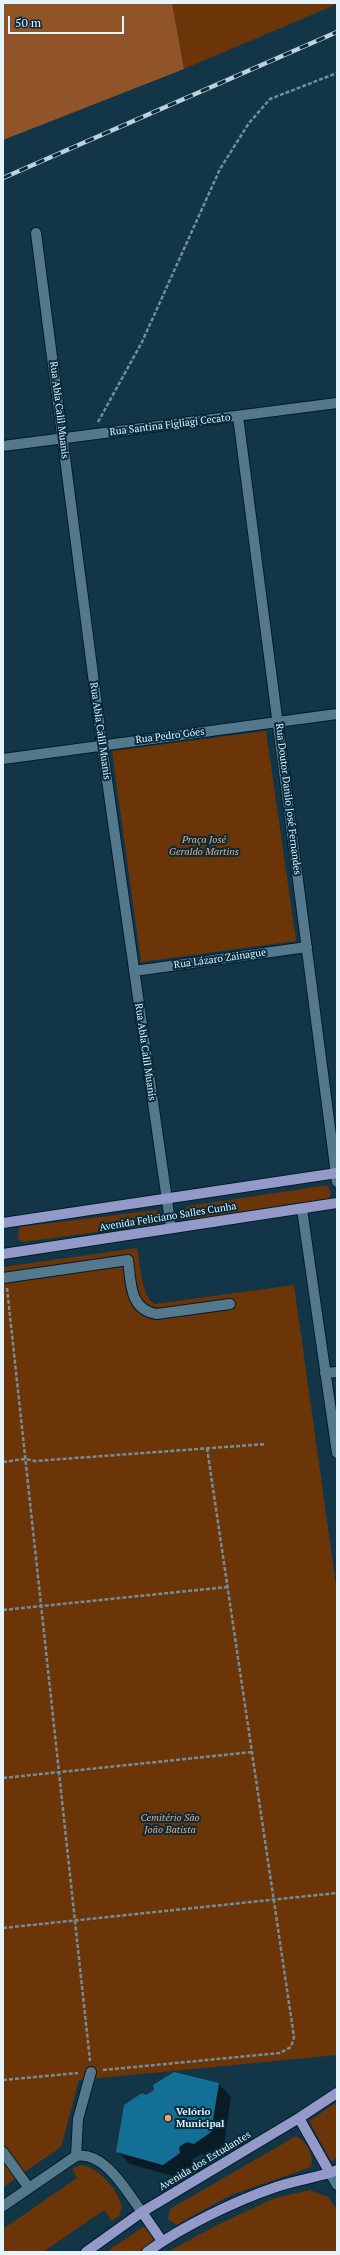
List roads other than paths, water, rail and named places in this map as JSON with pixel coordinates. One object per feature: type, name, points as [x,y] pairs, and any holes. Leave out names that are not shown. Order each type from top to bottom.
[{"type":"main road","name":"Avenida Feliciano Salles Cunha","points":[[3,1223],[166,1198],[337,1176]]},
{"type":"main road","name":"Avenida Feliciano Salles Cunha","points":[[3,1254],[337,1203]]},
{"type":"main road","name":"Avenida dos Estudantes","points":[[86,2252],[142,2212],[337,2093]]},
{"type":"main road","points":[[147,2252],[162,2241],[214,2213],[276,2187],[334,2172],[298,2118]]},
{"type":"main road","points":[[142,2212],[162,2241]]},
{"type":"street","name":"Rua Abla Calil Muanis","points":[[36,233],[102,745],[171,1228]]},
{"type":"street","name":"Rua Santina Figliagi Cecato","points":[[3,446],[337,403]]},
{"type":"street","name":"Rua Doutor Danilo José Fernandes","points":[[238,416],[337,1176]]},
{"type":"street","name":"Rua Pedro Góes","points":[[3,759],[337,714]]},
{"type":"street","name":"Rua Lázaro Zainague","points":[[134,971],[307,947]]},
{"type":"street","points":[[302,1209],[337,1453]]},
{"type":"street","points":[[4,1277],[128,1260],[133,1295],[140,1307],[149,1313],[157,1314],[230,1304]]},
{"type":"street","points":[[325,1373],[337,1372]]},
{"type":"street","points":[[76,2156],[78,2119],[91,2072]]},
{"type":"street","points":[[3,2152],[29,2188]]},
{"type":"street","points":[[3,2206],[76,2156],[91,2156],[102,2162],[142,2212]]},
{"type":"street","points":[[334,2172],[337,2185]]},
{"type":"railway","points":[[3,178],[337,32]]},
{"type":"place","name":"Velório Municipal","points":[[168,2118]]},
{"type":"park label","name":"Praça José Geraldo Martins","points":[[204,846]]},
{"type":"park label","name":"Cemitério São João Batista","points":[[170,1824]]}]
